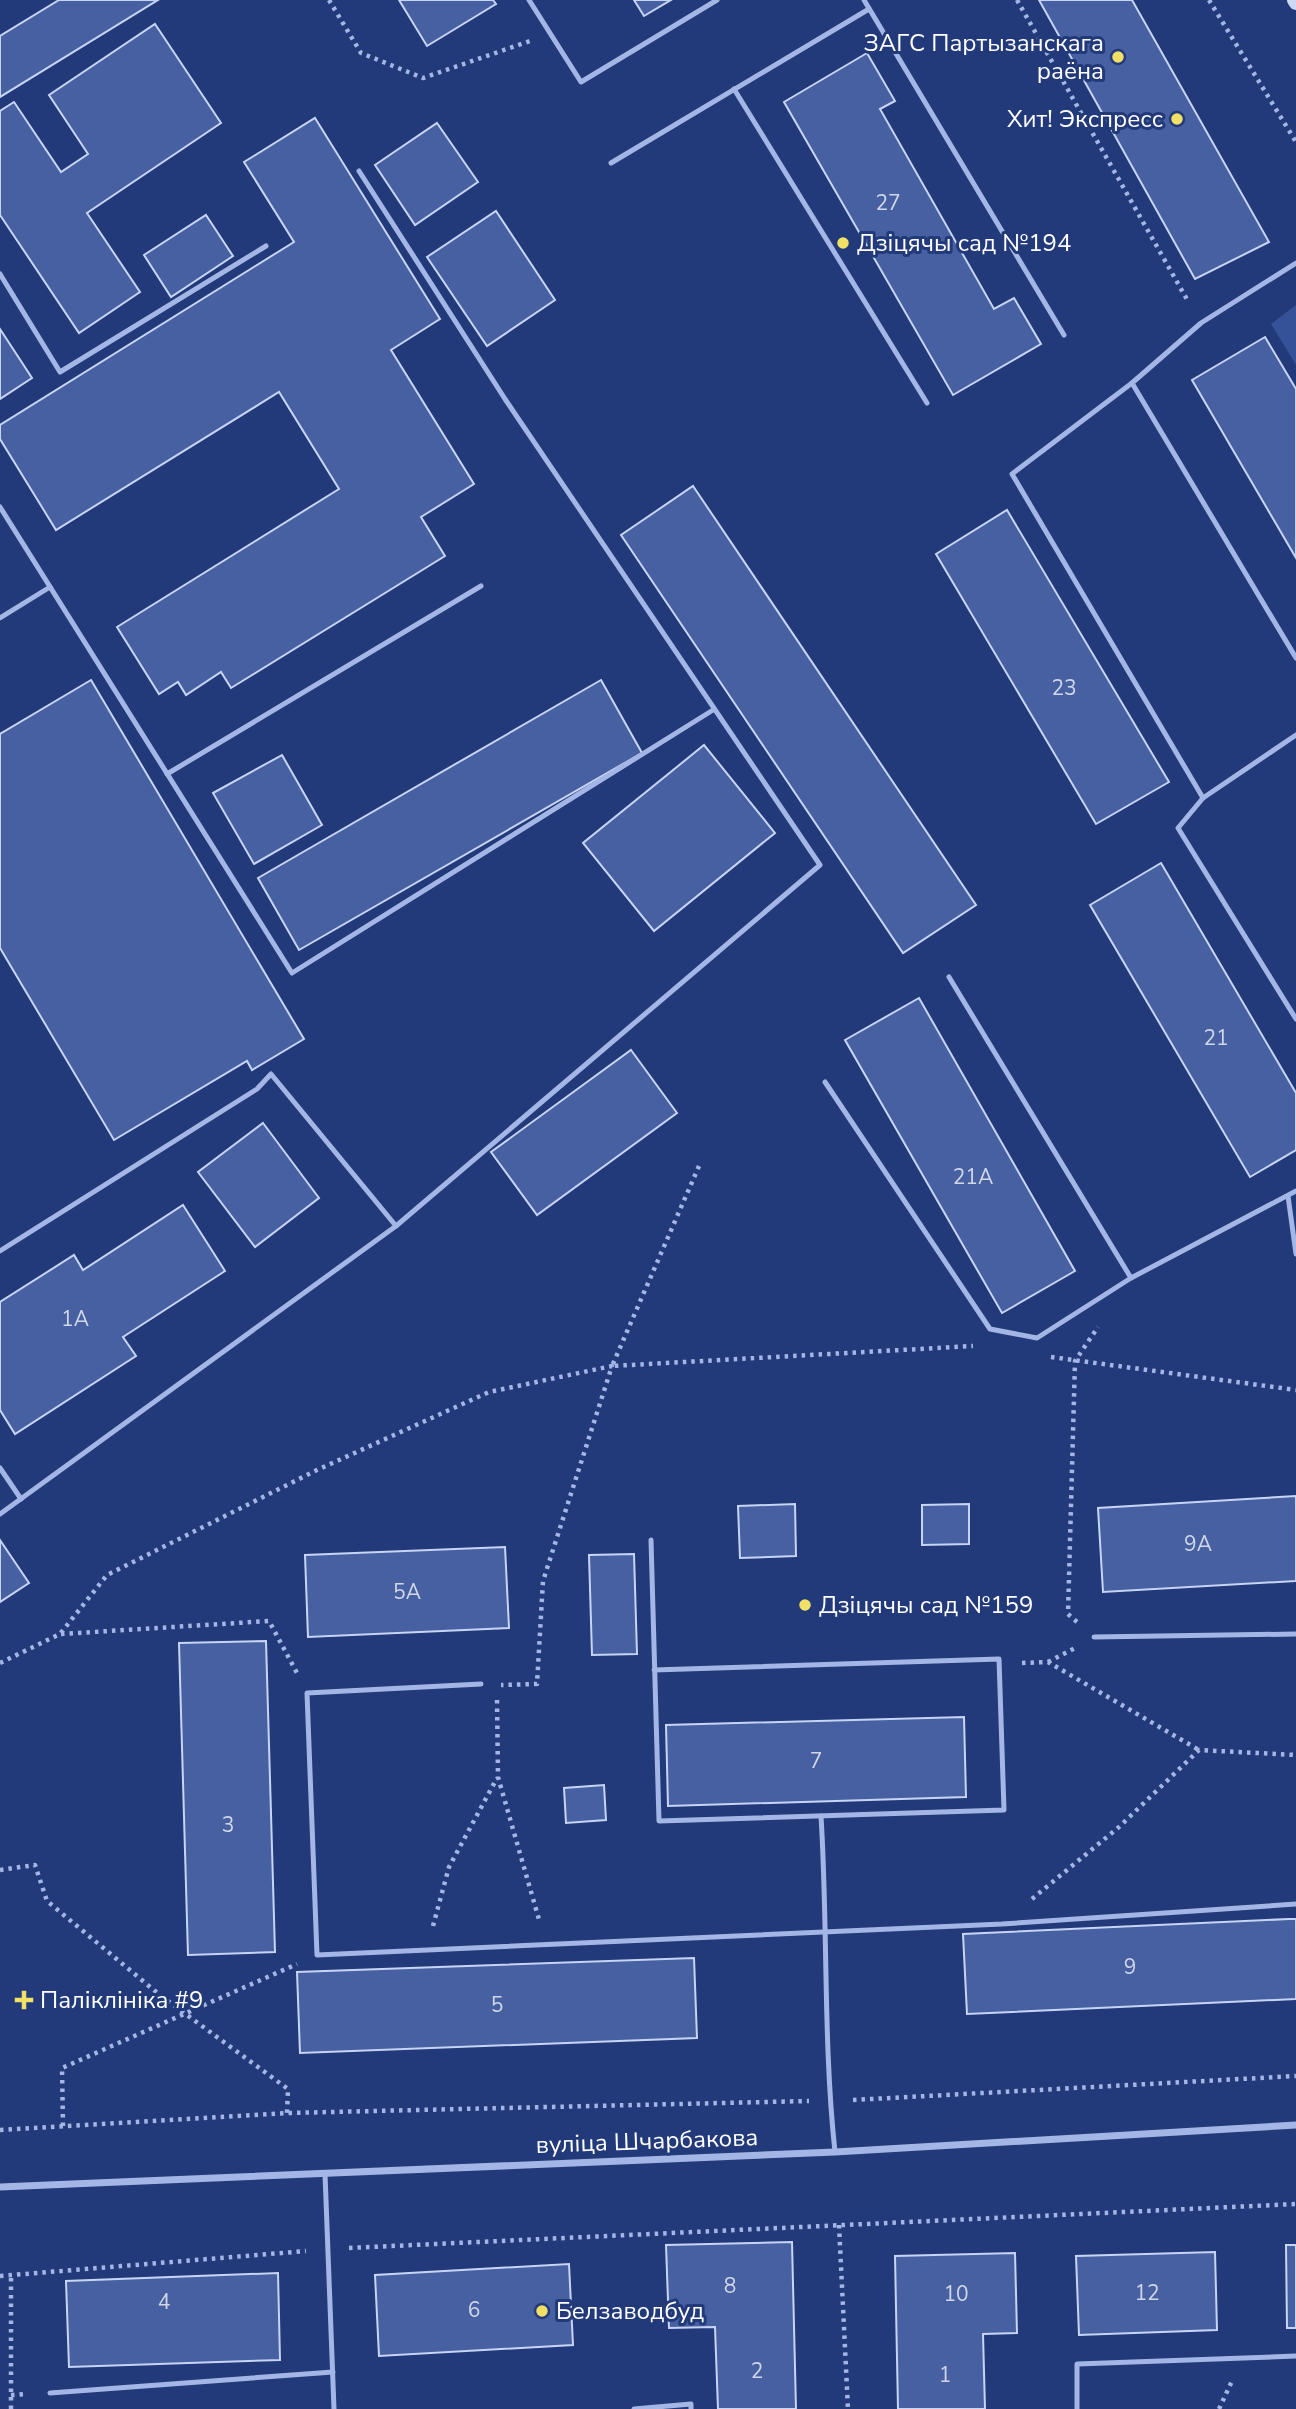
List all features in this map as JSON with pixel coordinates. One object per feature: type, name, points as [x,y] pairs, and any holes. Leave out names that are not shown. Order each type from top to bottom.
[{"type":"street","name":"вуліца Шчарбакова","points":[[0,2187],[835,2152],[1296,2125]]},
{"type":"lane","points":[[529,0],[581,82],[717,0]]},
{"type":"lane","points":[[864,0],[1064,335]]},
{"type":"lane","points":[[611,163],[869,9]]},
{"type":"lane","points":[[734,89],[927,403]]},
{"type":"lane","points":[[0,1514],[396,1227],[821,865],[713,710],[505,400],[359,171]]},
{"type":"lane","points":[[0,274],[60,372],[265,246]]},
{"type":"lane","points":[[1203,798],[1012,474],[1132,383],[1201,323],[1296,263]]},
{"type":"lane","points":[[1132,383],[1296,659]]},
{"type":"lane","points":[[0,508],[292,973],[713,710]]},
{"type":"lane","points":[[167,774],[481,586]]},
{"type":"lane","points":[[0,618],[50,587]]},
{"type":"lane","points":[[1296,735],[1203,798],[1178,828],[1296,1018]]},
{"type":"lane","points":[[949,977],[1132,1278]]},
{"type":"lane","points":[[0,1251],[257,1089],[271,1074],[396,1227]]},
{"type":"lane","points":[[825,1082],[990,1329],[1037,1338],[1132,1278],[1296,1191]]},
{"type":"lane","points":[[1288,1196],[1296,1254]]},
{"type":"lane","points":[[0,1468],[21,1499]]},
{"type":"lane","points":[[651,1540],[654,1670],[659,1821],[1004,1810],[999,1659],[654,1670]]},
{"type":"lane","points":[[1094,1637],[1296,1634]]},
{"type":"lane","points":[[481,1684],[307,1693],[317,1955],[1002,1924],[1296,1904]]},
{"type":"lane","points":[[821,1816],[830,2101],[835,2152]]},
{"type":"lane","points":[[324,2174],[334,2409]]},
{"type":"lane","points":[[1077,2409],[1077,2364],[1296,2356]]},
{"type":"lane","points":[[50,2393],[333,2372]]},
{"type":"lane","points":[[634,2409],[691,2404],[691,2409]]},
{"type":"path","points":[[329,0],[361,53],[422,78],[551,34]]},
{"type":"path","points":[[1017,0],[1201,323]]},
{"type":"path","points":[[1209,0],[1296,142]]},
{"type":"path","points":[[481,1684],[537,1684],[543,1581],[612,1366],[699,1166]]},
{"type":"path","points":[[1022,1663],[1048,1662],[1094,1637],[1068,1614],[1075,1361],[1103,1320]]},
{"type":"path","points":[[60,1634],[107,1575],[317,1470],[489,1392],[612,1366],[980,1345]]},
{"type":"path","points":[[1048,1357],[1296,1391]]},
{"type":"path","points":[[0,1662],[60,1634],[269,1621],[307,1693]]},
{"type":"path","points":[[1048,1662],[1199,1750],[1296,1755]]},
{"type":"path","points":[[497,1685],[498,1777],[547,1944]]},
{"type":"path","points":[[1002,1924],[1119,1827],[1199,1750]]},
{"type":"path","points":[[426,1950],[449,1867],[498,1777]]},
{"type":"path","points":[[0,1870],[34,1864],[47,1901],[184,2012],[288,2089],[287,2113]]},
{"type":"path","points":[[63,2126],[62,2068],[317,1955]]},
{"type":"path","points":[[0,2130],[287,2113],[830,2101],[1296,2076]]},
{"type":"path","points":[[0,2276],[328,2249],[1296,2204]]},
{"type":"path","points":[[839,2225],[848,2409]]},
{"type":"path","points":[[11,2275],[11,2409]]},
{"type":"shaded area","points":[[1296,305],[1296,365],[1271,324]]},
{"type":"building","points":[[59,0],[158,0],[0,97],[0,36]]},
{"type":"building","points":[[399,0],[493,0],[496,4],[427,46]]},
{"type":"building","points":[[634,0],[671,0],[644,16]]},
{"type":"building","points":[[1039,0],[1132,0],[1269,242],[1195,279]]},
{"type":"building","points":[[155,24],[221,123],[87,213],[140,292],[79,333],[0,215],[0,111],[14,102],[61,172],[88,154],[49,95]]},
{"type":"building","points":[[867,53],[895,101],[880,109],[994,309],[1014,298],[1041,344],[953,395],[784,102]]},
{"type":"building","points":[[315,118],[440,319],[391,350],[474,484],[421,517],[445,556],[231,688],[221,672],[186,695],[178,682],[159,694],[117,627],[339,489],[279,392],[56,530],[0,439],[0,425],[294,242],[244,162]]},
{"type":"building","points":[[437,123],[478,182],[415,225],[375,165]]},
{"type":"building","points":[[496,211],[555,300],[487,346],[427,257]]},
{"type":"building","points":[[206,215],[233,256],[171,297],[144,255]]},
{"type":"building","points":[[0,329],[32,378],[0,399]]},
{"type":"building","points":[[1265,337],[1296,389],[1296,558],[1192,380]]},
{"type":"building","points":[[693,486],[976,905],[903,953],[621,535]]},
{"type":"building","points":[[1007,510],[1169,782],[1096,824],[936,554]]},
{"type":"building","points":[[91,680],[304,1039],[252,1070],[247,1061],[114,1140],[0,948],[0,734]]},
{"type":"building","points":[[601,680],[642,753],[299,950],[258,878]]},
{"type":"building","points":[[704,745],[775,833],[654,931],[583,843]]},
{"type":"building","points":[[282,755],[322,825],[254,864],[213,793]]},
{"type":"building","points":[[1161,863],[1296,1093],[1296,1150],[1250,1177],[1090,905]]},
{"type":"building","points":[[919,998],[1075,1271],[1002,1313],[845,1040]]},
{"type":"building","points":[[631,1050],[677,1113],[537,1215],[491,1152]]},
{"type":"building","points":[[263,1123],[319,1198],[255,1247],[198,1172]]},
{"type":"building","points":[[183,1205],[225,1271],[123,1337],[136,1356],[15,1434],[0,1410],[0,1302],[74,1255],[83,1270]]},
{"type":"building","points":[[1296,1496],[1296,1581],[1103,1592],[1098,1508]]},
{"type":"building","points":[[795,1504],[796,1556],[740,1558],[738,1506]]},
{"type":"building","points":[[969,1504],[969,1544],[922,1545],[922,1505]]},
{"type":"building","points":[[0,1540],[29,1583],[0,1602]]},
{"type":"building","points":[[505,1547],[509,1628],[308,1637],[305,1555]]},
{"type":"building","points":[[634,1554],[637,1654],[592,1655],[589,1555]]},
{"type":"building","points":[[266,1641],[275,1952],[188,1955],[179,1643]]},
{"type":"building","points":[[964,1717],[966,1797],[668,1806],[666,1725]]},
{"type":"building","points":[[604,1785],[606,1820],[566,1823],[564,1788]]},
{"type":"building","points":[[1296,1919],[1296,1999],[967,2014],[963,1934]]},
{"type":"building","points":[[694,1958],[697,2038],[300,2053],[297,1972]]},
{"type":"building","points":[[792,2242],[796,2409],[718,2409],[715,2327],[669,2328],[666,2245]]},
{"type":"building","points":[[1286,2245],[1296,2245],[1296,2328],[1287,2328]]},
{"type":"building","points":[[1215,2252],[1217,2330],[1079,2335],[1076,2256]]},
{"type":"building","points":[[1015,2253],[1017,2333],[983,2334],[985,2409],[898,2409],[895,2256]]},
{"type":"building","points":[[569,2264],[573,2345],[379,2356],[375,2275]]},
{"type":"building","points":[[278,2273],[280,2360],[69,2367],[66,2281]]},
{"type":"place","name":"ЗАГС Партызанскага раёна","points":[[1118,57]]},
{"type":"place","name":"Хит! Экспресс","points":[[1177,119]]},
{"type":"place","name":"Дзіцячы сад №194","points":[[843,243]]},
{"type":"place","name":"Дзіцячы сад №159","points":[[805,1605]]},
{"type":"place","name":"Паліклініка #9","points":[[24,2000]]},
{"type":"place","name":"Белзаводбуд","points":[[542,2311]]}]
